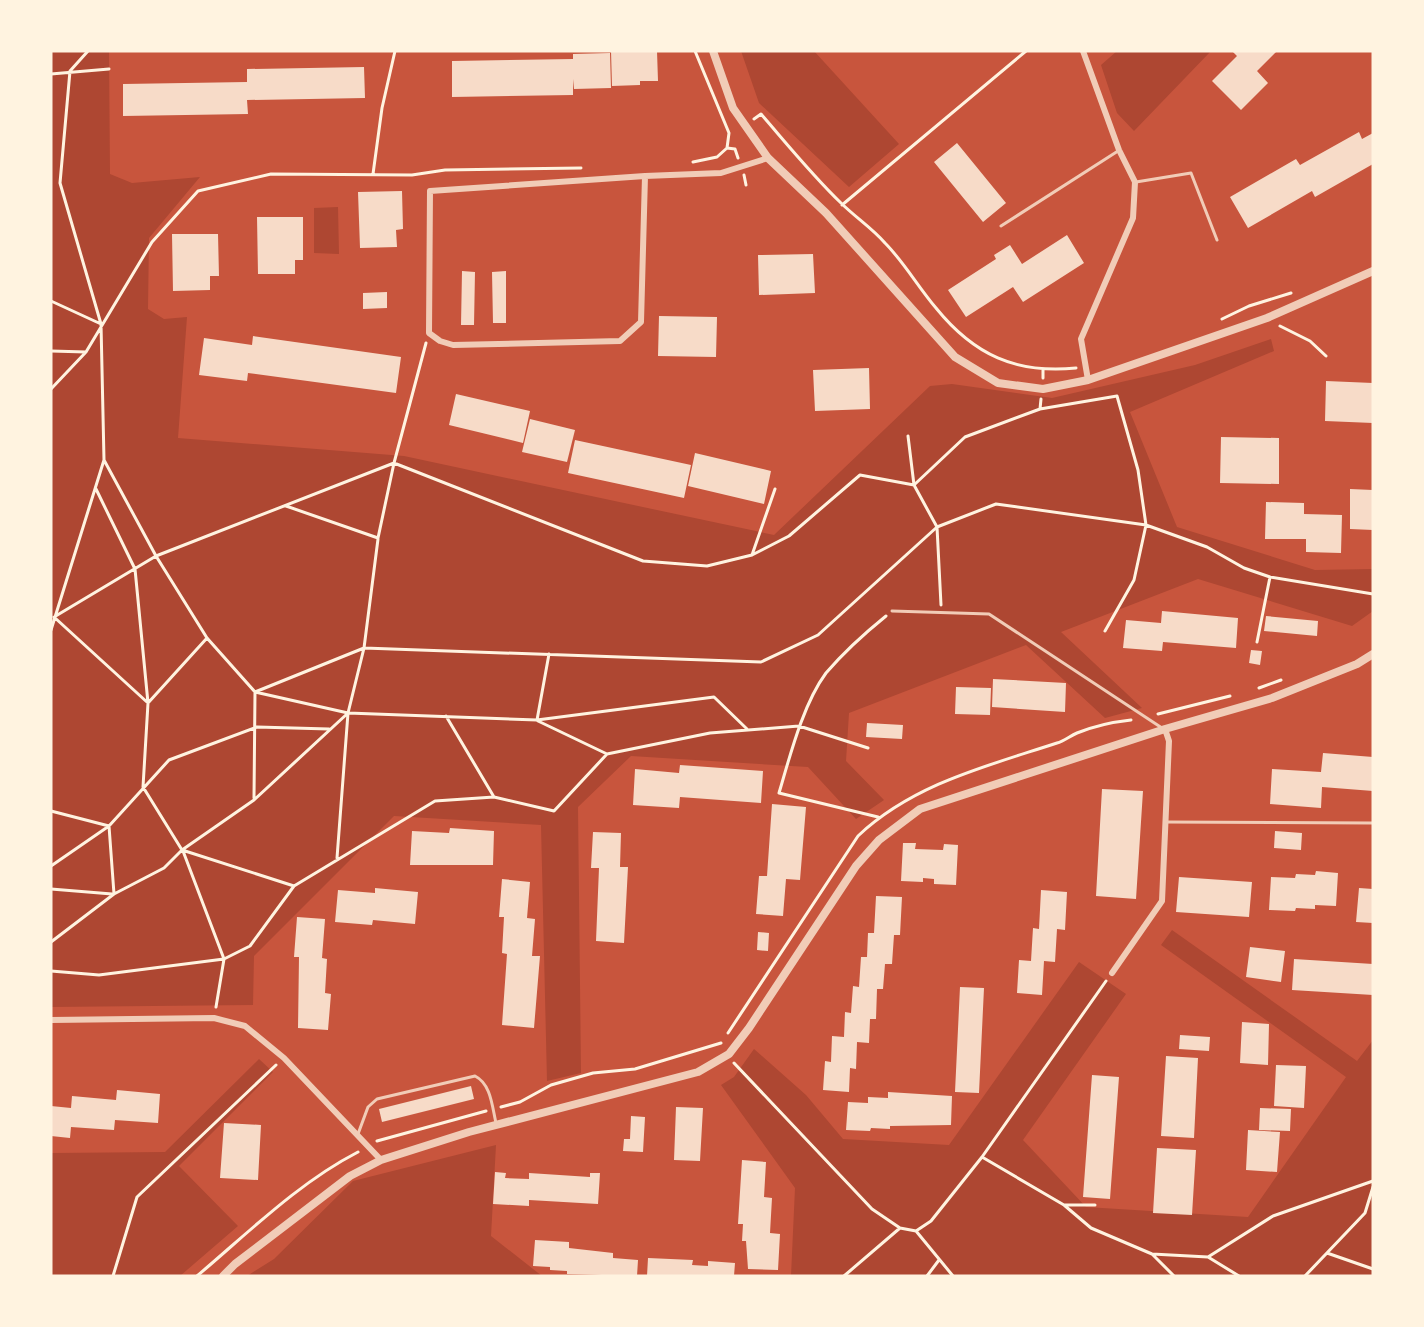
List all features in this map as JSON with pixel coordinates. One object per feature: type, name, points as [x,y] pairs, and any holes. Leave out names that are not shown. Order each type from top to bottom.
[{"type":"street","points":[[713,51],[733,108],[768,158],[826,213],[955,357],[998,383],[1043,389],[1088,380],[1267,318],[1373,271]]},
{"type":"street","points":[[1083,51],[1119,150],[1135,182],[1133,218],[1081,339],[1088,380]]},
{"type":"street","points":[[645,176],[641,322],[620,340],[453,345],[440,341],[429,333],[430,191],[645,176],[721,173],[768,158]]},
{"type":"street","points":[[223,1276],[234,1264],[350,1176],[381,1160],[497,1125],[698,1072],[729,1054],[749,1028],[856,866],[898,823],[920,809],[1165,729],[1272,698],[1357,664],[1373,654]]},
{"type":"street","points":[[1112,973],[1162,901],[1169,741],[1165,729]]},
{"type":"street","points":[[51,1020],[214,1018],[245,1026],[284,1058],[381,1160]]},
{"type":"lane","points":[[1001,226],[1119,150]]},
{"type":"lane","points":[[1135,182],[1191,173],[1217,240]]},
{"type":"lane","points":[[892,611],[989,614],[1144,718],[1165,729]]},
{"type":"lane","points":[[1164,822],[1373,823]]},
{"type":"lane","points":[[358,1134],[368,1107],[377,1100],[475,1076],[483,1080],[487,1087],[497,1125]]},
{"type":"path","points":[[51,630],[105,460],[101,324],[60,183],[70,71],[88,51]]},
{"type":"path","points":[[373,174],[382,108],[392,53],[395,51]]},
{"type":"path","points":[[692,162],[717,157],[727,148],[729,133],[695,51]]},
{"type":"path","points":[[761,114],[842,205],[1026,51]]},
{"type":"path","points":[[51,74],[109,69]]},
{"type":"path","points":[[51,389],[86,352],[152,242],[198,191],[272,174],[412,175],[445,170],[585,168]]},
{"type":"path","points":[[51,301],[101,324]]},
{"type":"path","points":[[1289,322],[1279,327],[1310,341],[1326,356]]},
{"type":"path","points":[[337,858],[348,713],[364,648],[378,538],[394,463],[429,333]]},
{"type":"path","points":[[51,351],[86,352]]},
{"type":"path","points":[[1040,409],[1043,370]]},
{"type":"path","points":[[914,485],[965,437],[1040,409],[1117,396],[1138,470],[1146,525],[1134,580],[1105,631]]},
{"type":"path","points":[[908,436],[914,485],[937,527],[942,612]]},
{"type":"path","points":[[105,460],[156,556],[207,638],[255,692],[348,713],[537,720],[714,697],[747,729]]},
{"type":"path","points":[[54,617],[156,556],[394,463],[643,561],[707,566],[752,555],[789,536],[860,475],[914,485]]},
{"type":"path","points":[[95,489],[135,568],[148,703],[143,787],[182,850],[224,959],[216,1009]]},
{"type":"path","points":[[752,555],[775,489]]},
{"type":"path","points":[[255,692],[364,648],[761,662],[818,635],[937,527],[996,504],[1146,525],[1207,547],[1244,568],[1270,577],[1373,594]]},
{"type":"path","points":[[285,505],[378,538]]},
{"type":"path","points":[[1257,642],[1270,577]]},
{"type":"path","points":[[878,817],[779,793],[799,726],[825,675],[860,637],[892,611]]},
{"type":"path","points":[[54,617],[148,703]]},
{"type":"path","points":[[148,703],[207,638]]},
{"type":"path","points":[[537,720],[549,653]]},
{"type":"path","points":[[1251,691],[1283,679]]},
{"type":"path","points":[[254,800],[255,692]]},
{"type":"path","points":[[197,1276],[270,1213],[340,1161],[383,1138],[402,1136],[520,1102],[550,1085],[592,1073],[635,1069],[721,1043],[858,836],[878,817],[907,799],[956,776],[1062,742],[1086,730],[1144,718],[1240,693]]},
{"type":"path","points":[[51,942],[114,894],[164,868],[182,850],[254,800],[348,713]]},
{"type":"path","points":[[446,716],[494,797]]},
{"type":"path","points":[[537,720],[607,754]]},
{"type":"path","points":[[51,971],[99,975],[224,959],[250,946],[294,886],[435,801],[494,797],[554,811],[607,754],[710,733],[799,726],[868,748]]},
{"type":"path","points":[[51,866],[110,826],[169,760],[256,727],[330,729]]},
{"type":"path","points":[[51,811],[110,826]]},
{"type":"path","points":[[110,826],[114,894]]},
{"type":"path","points":[[182,850],[294,886]]},
{"type":"path","points":[[51,889],[114,894]]},
{"type":"path","points":[[916,1231],[932,1221],[982,1157],[1112,973]]},
{"type":"path","points":[[729,1054],[735,1066],[872,1209],[900,1228],[916,1231],[953,1276]]},
{"type":"path","points":[[113,1276],[137,1197],[284,1058]]},
{"type":"path","points":[[982,1157],[1064,1205],[1090,1228],[1152,1254],[1208,1257],[1239,1276]]},
{"type":"path","points":[[1208,1257],[1273,1216],[1373,1181]]},
{"type":"path","points":[[1305,1276],[1365,1214],[1373,1187]]},
{"type":"path","points":[[1064,1205],[1095,1205]]},
{"type":"path","points":[[844,1276],[900,1228]]},
{"type":"path","points":[[1328,1253],[1373,1269]]},
{"type":"path","points":[[1152,1254],[1174,1276]]},
{"type":"path","points":[[927,1276],[939,1260]]},
{"type":"shaded area","points":[[51,51],[109,51],[110,174],[132,183],[200,177],[149,238],[148,309],[164,319],[187,317],[178,438],[404,456],[774,535],[930,386],[952,384],[1052,398],[1195,365],[1271,339],[1274,351],[1130,412],[1177,527],[1315,570],[1373,569],[1373,611],[1352,626],[1198,579],[1061,632],[1142,708],[1105,718],[1026,645],[849,713],[846,761],[884,800],[856,819],[808,767],[631,756],[578,807],[581,1073],[547,1081],[541,825],[394,816],[254,956],[253,1005],[51,1007]]},
{"type":"shaded area","points":[[741,51],[814,51],[899,144],[849,187],[759,103]]},
{"type":"shaded area","points":[[1117,51],[1211,51],[1134,131],[1117,113],[1101,65]]},
{"type":"shaded area","points":[[338,207],[339,254],[314,253],[314,208]]},
{"type":"shaded area","points":[[1172,930],[1357,1061],[1373,1040],[1373,1276],[791,1276],[795,1188],[721,1085],[734,1077],[754,1049],[806,1095],[843,1139],[949,1145],[1079,962],[1126,994],[1023,1140],[1086,1207],[1248,1217],[1346,1077],[1161,945]]},
{"type":"shaded area","points":[[259,1059],[273,1072],[179,1166],[238,1226],[180,1276],[51,1276],[51,1153],[165,1152]]},
{"type":"shaded area","points":[[496,1145],[491,1236],[542,1276],[247,1276],[274,1259],[353,1181]]},
{"type":"building","points":[[611,51],[657,51],[658,81],[640,81],[640,85],[612,86]]},
{"type":"building","points":[[1232,51],[1277,51],[1257,71],[1268,83],[1241,110],[1212,81],[1237,56]]},
{"type":"building","points":[[610,53],[611,88],[574,89],[573,79],[573,95],[452,97],[452,61],[573,59],[573,54]]},
{"type":"building","points":[[364,67],[365,98],[247,100],[248,114],[123,116],[123,84],[247,82],[247,69]]},
{"type":"building","points":[[1359,132],[1362,139],[1373,133],[1373,164],[1315,197],[1312,191],[1248,228],[1230,197],[1296,159],[1300,165]]},
{"type":"building","points":[[957,143],[1006,203],[983,222],[934,162]]},
{"type":"building","points":[[402,191],[403,229],[396,230],[397,247],[360,248],[358,192]]},
{"type":"building","points":[[257,217],[303,217],[303,260],[295,260],[295,274],[258,274]]},
{"type":"building","points":[[172,234],[218,234],[219,276],[210,276],[210,290],[173,291]]},
{"type":"building","points":[[1067,235],[1084,263],[1023,302],[1013,287],[966,317],[948,290],[996,259],[994,255],[1010,245],[1022,264]]},
{"type":"building","points":[[813,254],[815,293],[759,295],[758,255]]},
{"type":"building","points":[[462,271],[475,272],[474,325],[461,325]]},
{"type":"building","points":[[506,271],[506,323],[493,323],[492,272]]},
{"type":"building","points":[[387,292],[387,308],[363,309],[363,293]]},
{"type":"building","points":[[659,316],[717,317],[716,357],[658,356]]},
{"type":"building","points":[[253,336],[401,357],[396,393],[248,373],[247,381],[199,375],[204,338],[252,345]]},
{"type":"building","points":[[869,368],[870,409],[815,411],[813,370]]},
{"type":"building","points":[[1326,381],[1373,383],[1373,423],[1325,421]]},
{"type":"building","points":[[456,394],[530,411],[523,443],[449,425]]},
{"type":"building","points":[[530,419],[575,430],[567,462],[522,452]]},
{"type":"building","points":[[1221,437],[1279,438],[1279,484],[1220,483]]},
{"type":"building","points":[[575,440],[691,465],[684,498],[568,473]]},
{"type":"building","points":[[695,453],[771,471],[764,504],[688,486]]},
{"type":"building","points":[[1350,489],[1373,490],[1373,530],[1350,529]]},
{"type":"building","points":[[1266,502],[1304,503],[1304,514],[1342,515],[1341,553],[1306,552],[1306,539],[1265,539]]},
{"type":"building","points":[[1162,611],[1238,618],[1236,648],[1163,642],[1162,651],[1123,648],[1126,620],[1161,623]]},
{"type":"building","points":[[1266,616],[1318,621],[1317,636],[1264,631]]},
{"type":"building","points":[[1251,650],[1262,651],[1260,665],[1249,663]]},
{"type":"building","points":[[993,679],[1066,683],[1065,712],[992,707]]},
{"type":"building","points":[[956,687],[991,688],[990,715],[955,714]]},
{"type":"building","points":[[867,723],[903,725],[902,739],[866,737]]},
{"type":"building","points":[[1323,753],[1373,757],[1373,791],[1322,787],[1321,808],[1270,804],[1272,769],[1321,772]]},
{"type":"building","points":[[680,765],[763,771],[761,803],[680,797],[679,808],[633,805],[635,769],[679,773]]},
{"type":"building","points":[[1102,789],[1143,791],[1136,899],[1096,896]]},
{"type":"building","points":[[772,804],[806,807],[800,880],[786,879],[783,916],[756,914],[759,876],[767,876]]},
{"type":"building","points":[[450,828],[494,831],[493,865],[410,865],[412,831],[449,833]]},
{"type":"building","points":[[1275,831],[1302,833],[1301,850],[1274,848]]},
{"type":"building","points":[[593,832],[621,833],[620,867],[628,867],[624,943],[596,941],[599,868],[591,868]]},
{"type":"building","points":[[903,843],[916,843],[915,849],[943,850],[944,844],[958,845],[956,885],[934,884],[934,879],[923,878],[923,882],[901,881]]},
{"type":"building","points":[[1316,871],[1338,873],[1336,906],[1315,905],[1315,909],[1296,908],[1295,911],[1269,910],[1271,877],[1295,878],[1296,874],[1315,875]]},
{"type":"building","points":[[1179,877],[1252,882],[1249,917],[1176,912]]},
{"type":"building","points":[[502,879],[530,882],[527,918],[535,919],[532,956],[540,956],[534,1028],[502,1025],[507,954],[502,953],[504,917],[499,917]]},
{"type":"building","points":[[375,888],[418,892],[415,924],[373,920],[372,925],[335,922],[338,890],[375,893]]},
{"type":"building","points":[[1359,888],[1373,889],[1373,923],[1356,922]]},
{"type":"building","points":[[1041,890],[1067,892],[1065,930],[1057,929],[1055,962],[1044,961],[1042,995],[1017,993],[1019,960],[1031,961],[1033,928],[1039,929]]},
{"type":"building","points":[[876,896],[902,897],[900,935],[894,935],[892,964],[885,964],[883,989],[877,989],[876,1019],[870,1019],[869,1043],[857,1042],[856,1069],[850,1068],[849,1092],[823,1090],[825,1061],[831,1062],[832,1036],[844,1037],[845,1012],[851,1013],[853,986],[859,987],[861,957],[867,957],[868,933],[874,933]]},
{"type":"building","points":[[297,917],[325,919],[322,958],[327,959],[325,993],[331,994],[328,1030],[298,1028],[299,957],[294,957]]},
{"type":"building","points":[[758,932],[769,933],[768,951],[757,950]]},
{"type":"building","points":[[1250,947],[1285,951],[1281,982],[1246,977]]},
{"type":"building","points":[[1294,959],[1373,964],[1373,995],[1292,990]]},
{"type":"building","points":[[960,987],[984,988],[979,1093],[955,1092]]},
{"type":"building","points":[[1242,1022],[1269,1024],[1268,1065],[1240,1063]]},
{"type":"building","points":[[1180,1035],[1210,1037],[1209,1051],[1179,1049]]},
{"type":"building","points":[[1166,1056],[1198,1058],[1194,1138],[1161,1136]]},
{"type":"building","points":[[1276,1065],[1306,1066],[1304,1108],[1274,1106]]},
{"type":"building","points":[[1092,1075],[1119,1077],[1110,1199],[1083,1197]]},
{"type":"building","points":[[471,1086],[474,1099],[382,1122],[379,1109]]},
{"type":"building","points":[[117,1090],[160,1094],[158,1123],[115,1120],[114,1130],[71,1127],[70,1138],[51,1136],[51,1106],[71,1108],[72,1096],[116,1100]]},
{"type":"building","points":[[888,1092],[952,1096],[951,1125],[890,1126],[890,1129],[871,1128],[870,1131],[846,1130],[848,1102],[868,1103],[868,1097],[888,1098]]},
{"type":"building","points":[[676,1107],[703,1108],[700,1161],[674,1160]]},
{"type":"building","points":[[1260,1108],[1291,1109],[1290,1131],[1259,1130]]},
{"type":"building","points":[[631,1116],[645,1117],[643,1152],[623,1151],[624,1139],[630,1139]]},
{"type":"building","points":[[224,1123],[261,1125],[258,1180],[220,1178]]},
{"type":"building","points":[[1248,1130],[1280,1132],[1277,1172],[1246,1170]]},
{"type":"building","points":[[1157,1148],[1196,1150],[1192,1215],[1153,1213]]},
{"type":"building","points":[[742,1160],[766,1162],[764,1197],[772,1198],[770,1233],[780,1234],[778,1270],[748,1269],[746,1241],[742,1241],[743,1224],[738,1224]]},
{"type":"building","points":[[495,1172],[506,1173],[505,1178],[529,1179],[529,1173],[590,1177],[590,1173],[600,1173],[598,1204],[529,1200],[529,1206],[493,1204]]},
{"type":"building","points":[[535,1240],[569,1242],[569,1248],[613,1253],[613,1258],[638,1260],[637,1276],[567,1274],[567,1271],[550,1270],[550,1267],[533,1266]]},
{"type":"building","points":[[648,1258],[693,1260],[692,1265],[708,1266],[708,1261],[735,1263],[734,1276],[647,1276]]}]
